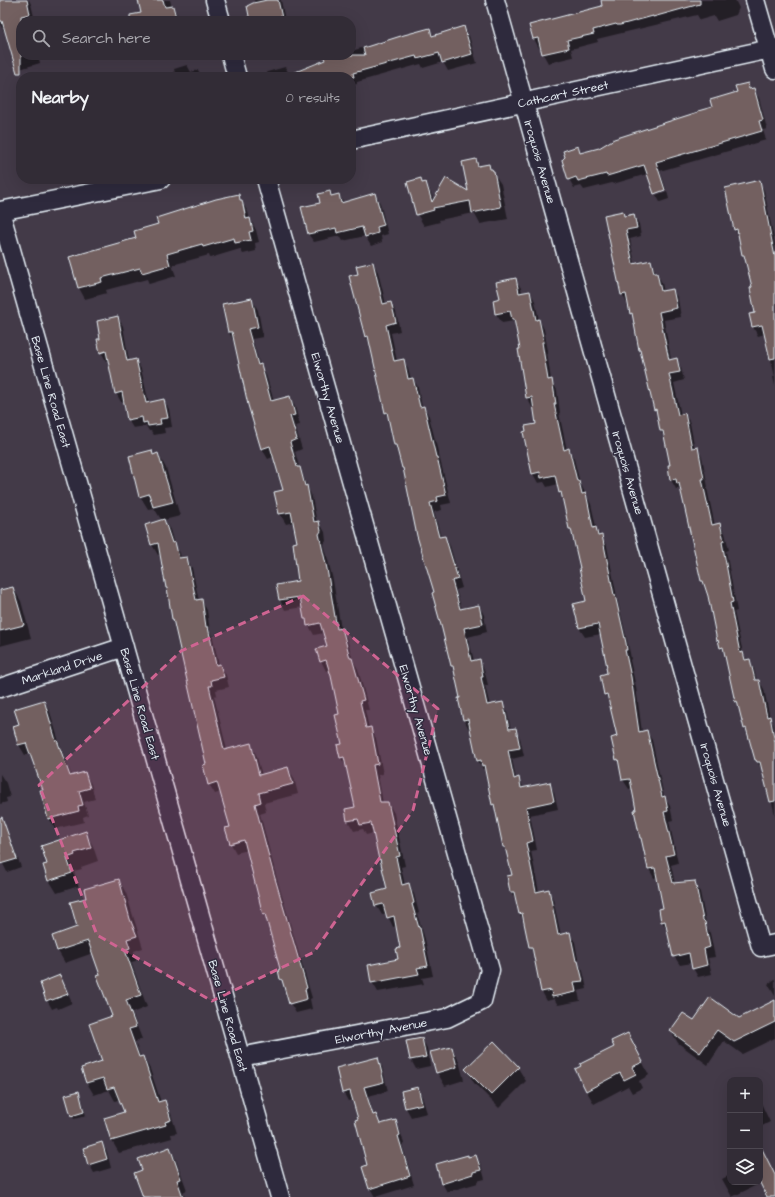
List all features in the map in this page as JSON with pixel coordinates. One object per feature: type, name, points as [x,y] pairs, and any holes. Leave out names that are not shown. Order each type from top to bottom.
[{"type":"street","points":[[216,0],[220,16]]},
{"type":"street","name":"Iroquois Avenue","points":[[495,0],[768,946]]},
{"type":"street","points":[[755,0],[772,49],[775,69]]},
{"type":"street","name":"Cathcart Street","points":[[356,139],[772,49]]},
{"type":"street","points":[[232,60],[236,72]]},
{"type":"street","points":[[0,211],[136,184]]},
{"type":"street","name":"Elworthy Avenue","points":[[240,1057],[447,1018],[482,1001],[490,970],[267,184]]},
{"type":"street","name":"Base Line Road East","points":[[0,211],[280,1197]]},
{"type":"street","name":"Markland Drive","points":[[0,688],[124,647]]},
{"type":"highlighted area","points":[[303,596],[438,709],[413,810],[314,952],[212,1001],[97,935],[39,785],[181,651]]},
{"type":"building","points":[[0,0],[27,0],[30,14],[16,16],[16,60],[21,60],[21,72],[17,72],[2,21],[0,21]]},
{"type":"building","points":[[138,0],[163,0],[165,7],[173,6],[176,16],[130,16],[141,13]]},
{"type":"building","points":[[267,0],[278,0],[282,16],[249,16],[247,6]]},
{"type":"building","points":[[601,0],[700,0],[700,4],[653,17],[593,30],[594,34],[567,40],[569,48],[542,54],[538,38],[533,39],[529,25],[602,6]]},
{"type":"building","points":[[464,26],[472,54],[442,63],[439,53],[417,59],[416,56],[356,72],[295,72],[325,60],[356,60],[356,55],[365,55],[363,48],[430,28],[432,36]]},
{"type":"building","points":[[748,83],[749,89],[754,88],[763,120],[759,121],[762,131],[656,162],[665,190],[654,194],[644,165],[607,176],[606,174],[578,181],[576,177],[568,180],[562,160],[565,157],[563,151],[578,146],[580,153],[599,148],[614,139],[712,107],[710,100],[737,92],[735,86]]},
{"type":"building","points":[[476,159],[478,166],[489,164],[490,169],[494,171],[501,207],[472,213],[470,201],[433,208],[434,210],[416,215],[407,182],[421,178],[422,183],[426,182],[432,202],[446,178],[468,191],[462,162]]},
{"type":"building","points":[[760,180],[775,257],[775,358],[770,359],[762,325],[752,327],[749,314],[755,313],[750,288],[752,287],[744,255],[742,255],[737,229],[734,230],[725,188]]},
{"type":"building","points":[[330,191],[331,196],[339,194],[341,203],[375,193],[384,225],[377,227],[378,233],[365,237],[362,227],[337,233],[336,228],[308,234],[301,207],[320,203],[318,194]]},
{"type":"building","points":[[239,194],[240,200],[242,200],[246,219],[250,218],[253,231],[249,232],[251,240],[235,243],[234,238],[203,247],[202,244],[167,254],[170,265],[142,273],[140,268],[101,278],[102,282],[78,288],[69,257],[136,238],[134,231],[158,224],[156,218],[216,199]]},
{"type":"building","points":[[623,211],[624,216],[634,214],[637,228],[626,230],[633,264],[651,260],[654,273],[657,273],[661,291],[673,289],[677,308],[659,312],[669,360],[677,358],[680,372],[669,374],[678,415],[685,413],[692,448],[698,447],[704,479],[702,479],[712,525],[720,523],[733,602],[730,603],[740,653],[743,652],[745,660],[750,659],[755,680],[759,680],[767,717],[770,716],[775,743],[775,801],[770,802],[760,762],[755,760],[746,728],[744,729],[737,701],[735,702],[723,647],[720,648],[718,640],[717,641],[708,596],[703,581],[701,581],[679,483],[677,484],[676,479],[670,480],[668,465],[670,465],[663,431],[660,431],[656,409],[654,410],[639,350],[632,313],[630,314],[626,294],[621,295],[604,215]]},
{"type":"building","points":[[373,262],[383,304],[391,302],[396,322],[386,325],[394,361],[404,359],[408,379],[413,378],[420,407],[424,406],[437,457],[446,495],[437,497],[438,501],[430,503],[439,537],[445,536],[458,579],[452,581],[460,609],[479,605],[483,624],[464,628],[471,661],[480,659],[483,677],[481,677],[487,705],[503,702],[509,729],[516,728],[520,748],[508,750],[514,779],[519,777],[521,788],[550,782],[554,801],[526,807],[533,841],[526,843],[536,892],[549,889],[558,935],[570,932],[576,961],[578,961],[583,981],[574,982],[576,992],[552,997],[551,990],[541,992],[532,947],[529,947],[522,913],[519,914],[514,892],[510,892],[507,876],[512,875],[505,847],[503,847],[494,804],[492,805],[484,765],[482,766],[481,760],[477,761],[468,719],[463,720],[453,666],[451,666],[432,593],[434,592],[417,536],[403,468],[396,445],[394,445],[387,412],[385,413],[368,336],[365,337],[349,276],[358,274],[356,266]]},
{"type":"building","points":[[516,278],[519,293],[530,291],[536,320],[539,319],[544,342],[542,342],[548,380],[552,379],[556,404],[554,404],[564,450],[569,448],[577,481],[579,481],[582,494],[586,493],[593,528],[596,527],[598,536],[602,535],[614,595],[626,643],[627,650],[625,650],[631,677],[639,732],[647,730],[662,797],[665,796],[668,811],[664,812],[674,854],[666,856],[673,883],[695,881],[710,947],[704,949],[707,965],[692,969],[689,953],[673,957],[665,921],[661,922],[659,909],[663,908],[655,868],[648,869],[640,838],[634,810],[636,810],[630,779],[622,780],[618,759],[616,760],[611,738],[617,736],[607,694],[604,695],[600,675],[607,673],[607,667],[598,624],[579,628],[573,604],[586,601],[580,568],[571,529],[569,529],[561,492],[559,493],[555,475],[541,478],[540,472],[532,474],[523,432],[526,431],[525,426],[536,424],[532,397],[526,398],[518,349],[520,349],[514,319],[512,319],[510,311],[495,314],[493,300],[500,298],[496,282]]},
{"type":"building","points":[[252,298],[258,327],[248,329],[258,365],[261,364],[271,401],[290,396],[295,415],[290,416],[297,439],[290,442],[297,467],[300,467],[305,486],[307,485],[314,522],[319,521],[321,531],[319,534],[327,569],[337,629],[342,628],[364,700],[360,701],[366,728],[371,727],[378,764],[373,765],[380,802],[388,802],[400,856],[396,857],[402,885],[409,883],[414,903],[412,904],[420,928],[428,966],[417,968],[419,974],[371,983],[368,965],[398,959],[396,949],[400,948],[394,916],[387,918],[383,904],[375,906],[372,893],[387,889],[371,823],[360,825],[358,819],[347,821],[345,809],[355,807],[344,757],[340,758],[337,745],[342,744],[335,715],[339,714],[331,676],[326,660],[320,662],[316,649],[327,646],[320,623],[307,626],[306,619],[304,619],[300,597],[279,600],[276,585],[298,581],[293,543],[297,542],[291,512],[279,514],[274,492],[283,490],[270,446],[261,449],[248,405],[232,332],[228,332],[222,304]]},
{"type":"building","points":[[118,316],[127,361],[136,359],[146,403],[164,399],[168,418],[160,419],[161,424],[148,426],[147,422],[143,423],[142,417],[127,420],[122,392],[115,394],[106,351],[100,353],[97,339],[100,339],[97,321]]},
{"type":"building","points":[[152,450],[153,455],[158,453],[173,502],[153,507],[149,494],[139,497],[129,456]]},
{"type":"building","points":[[164,519],[172,543],[175,542],[179,558],[187,557],[196,600],[202,599],[206,627],[208,627],[216,665],[220,664],[224,677],[211,680],[212,686],[209,686],[224,750],[251,743],[259,775],[288,767],[293,784],[259,793],[261,802],[255,804],[307,988],[305,989],[307,999],[289,1004],[282,980],[280,979],[278,970],[280,969],[265,914],[263,915],[244,840],[230,844],[225,828],[230,827],[217,782],[208,785],[203,765],[206,764],[172,619],[158,543],[151,545],[145,525]]},
{"type":"building","points":[[13,587],[24,625],[0,631],[0,590]]},
{"type":"building","points":[[44,700],[56,741],[57,740],[70,776],[85,772],[90,788],[79,791],[83,805],[78,806],[79,811],[48,819],[40,790],[43,790],[26,743],[18,745],[13,726],[19,724],[14,709]]},
{"type":"building","points":[[2,817],[17,859],[0,864],[0,818]]},
{"type":"building","points":[[86,831],[91,848],[74,853],[75,855],[67,858],[72,873],[48,881],[43,865],[47,864],[41,846]]},
{"type":"building","points":[[119,879],[130,919],[137,936],[127,939],[130,948],[125,950],[141,995],[126,1000],[136,1027],[129,1029],[139,1057],[143,1056],[158,1102],[165,1100],[171,1120],[165,1122],[166,1125],[111,1141],[104,1118],[124,1112],[114,1087],[107,1089],[103,1078],[86,1083],[81,1068],[102,1061],[89,1024],[112,1016],[97,976],[100,975],[88,941],[57,951],[52,936],[77,927],[70,902],[86,898],[84,889]]},
{"type":"building","points":[[60,975],[68,994],[46,1001],[40,983]]},
{"type":"building","points":[[710,997],[739,1018],[775,1000],[775,1022],[734,1042],[717,1030],[700,1053],[670,1031],[683,1013],[694,1020]]},
{"type":"building","points":[[628,1033],[643,1062],[632,1067],[636,1074],[624,1080],[620,1073],[586,1091],[575,1069],[581,1066],[580,1064],[614,1047],[611,1041]]},
{"type":"building","points":[[422,1038],[426,1057],[410,1060],[406,1041]]},
{"type":"building","points":[[494,1041],[519,1067],[491,1095],[465,1069]]},
{"type":"building","points":[[452,1047],[457,1067],[436,1073],[430,1052]]},
{"type":"building","points":[[378,1057],[384,1082],[364,1087],[373,1115],[376,1114],[380,1124],[396,1120],[400,1135],[398,1136],[410,1176],[369,1189],[362,1167],[367,1165],[355,1120],[358,1119],[350,1091],[342,1093],[336,1068]]},
{"type":"building","points":[[418,1087],[422,1104],[405,1108],[401,1091]]},
{"type":"building","points":[[79,1091],[84,1112],[71,1116],[65,1095]]},
{"type":"building","points":[[102,1142],[107,1159],[88,1165],[83,1148]]},
{"type":"building","points":[[170,1147],[181,1179],[177,1180],[183,1197],[143,1197],[134,1173],[142,1170],[138,1159]]},
{"type":"building","points":[[763,1151],[775,1175],[775,1197],[767,1197],[761,1185],[763,1185]]},
{"type":"building","points":[[468,1155],[468,1157],[476,1155],[481,1170],[441,1184],[436,1164]]}]
